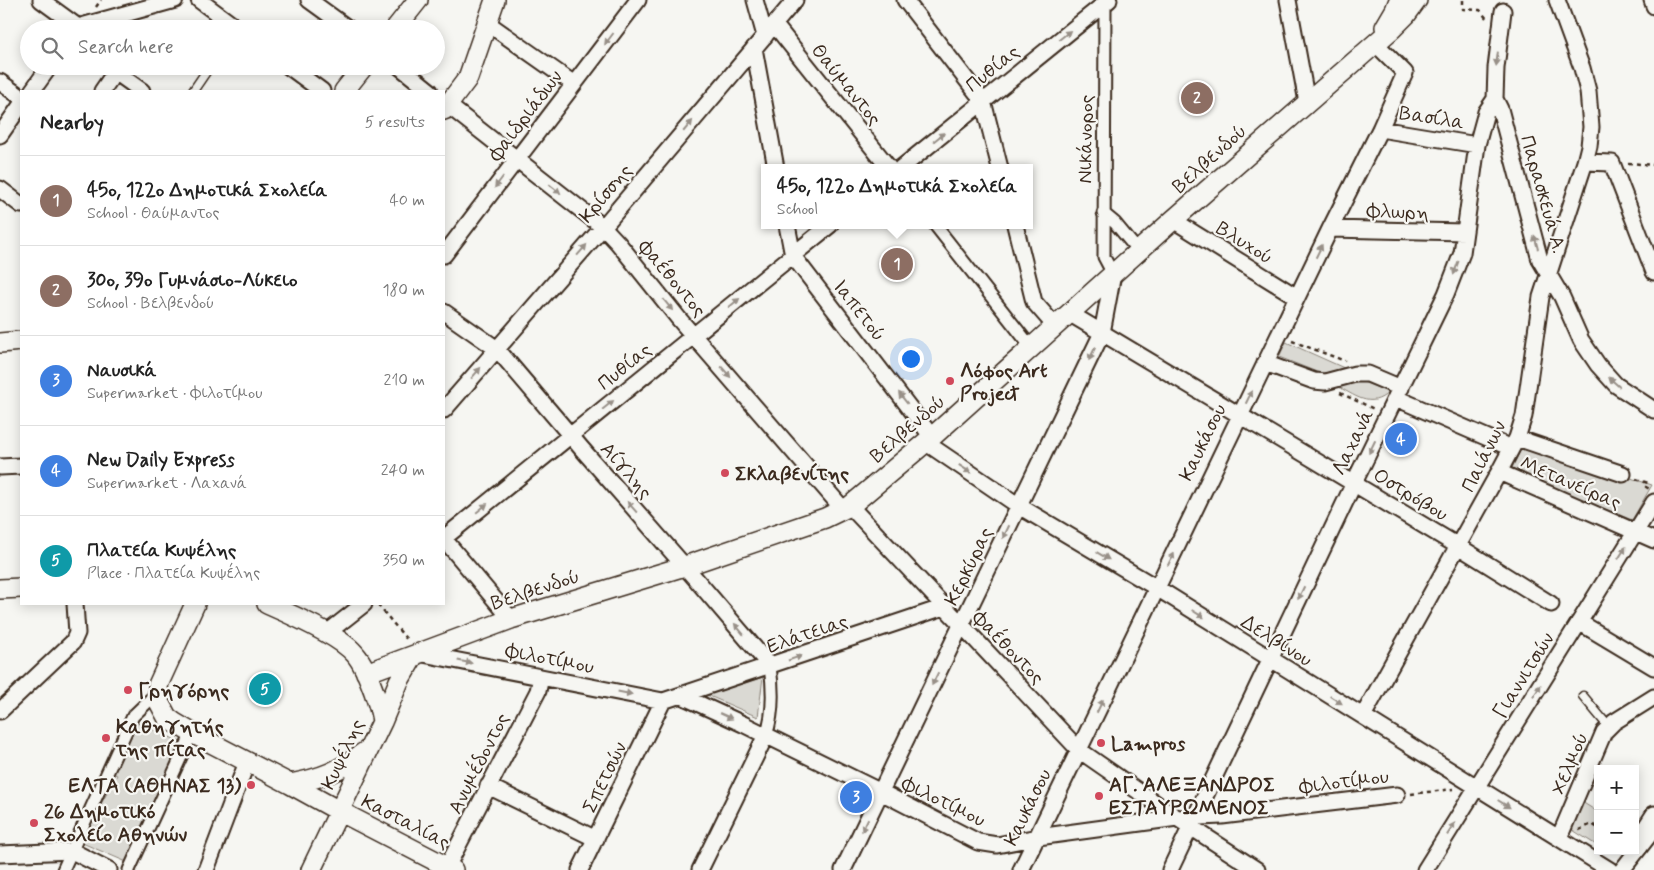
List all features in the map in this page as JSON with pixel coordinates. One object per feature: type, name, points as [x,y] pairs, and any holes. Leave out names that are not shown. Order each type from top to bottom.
[{"type":"street","points":[[40,0],[67,20]]},
{"type":"street","points":[[106,20],[175,0]]},
{"type":"street","points":[[199,0],[226,20]]},
{"type":"street","points":[[309,0],[337,20]]},
{"type":"street","points":[[402,20],[418,0]]},
{"type":"street","points":[[445,106],[468,78],[495,0]]},
{"type":"street","name":"Φαιδριάδων","points":[[445,254],[638,0]]},
{"type":"street","points":[[755,0],[769,30]]},
{"type":"street","name":"Κρίσσης","points":[[445,409],[795,0]]},
{"type":"street","points":[[906,0],[983,101],[999,164]]},
{"type":"street","points":[[1288,0],[1307,102]]},
{"type":"street","points":[[1375,42],[1399,0]]},
{"type":"street","points":[[1375,42],[1404,17],[1417,0]]},
{"type":"street","name":"Παιάνων","points":[[1363,716],[1499,472],[1514,443],[1524,416],[1541,297],[1586,162],[1591,127],[1588,91],[1582,68],[1557,0]]},
{"type":"street","points":[[1652,0],[1654,6]]},
{"type":"street","name":"Πυθίας","points":[[906,164],[1107,1]]},
{"type":"street","name":"Νικάνορος","points":[[1107,1],[1103,213],[1104,257],[1113,274]]},
{"type":"street","name":"Λαχανά","points":[[1170,870],[1446,294],[1462,253],[1477,145],[1486,112],[1495,99],[1496,68],[1503,11]]},
{"type":"street","points":[[486,22],[574,84]]},
{"type":"street","name":"Θαύμαντος","points":[[769,30],[886,164]]},
{"type":"street","name":"Βελβενδού","points":[[366,673],[511,619],[684,566],[825,518],[846,508],[929,439],[1375,42]]},
{"type":"street","name":"Καυκάσου","points":[[1021,870],[1278,336],[1380,129],[1405,73],[1375,42]]},
{"type":"street","points":[[754,48],[775,164]]},
{"type":"street","points":[[33,90],[44,75]]},
{"type":"street","points":[[102,90],[109,75]]},
{"type":"street","points":[[119,75],[141,90]]},
{"type":"street","points":[[300,75],[321,90]]},
{"type":"street","points":[[345,90],[357,75]]},
{"type":"street","points":[[410,75],[429,90]]},
{"type":"street","points":[[0,82],[20,96]]},
{"type":"street","name":"Παρασκευά Α.","points":[[1495,99],[1500,109],[1540,260],[1562,297],[1581,340],[1598,365],[1616,385],[1654,410]]},
{"type":"street","name":"Φαέθοντος","points":[[445,106],[603,226],[679,319],[846,508],[944,607],[1079,750],[1177,818],[1192,823],[1257,870]]},
{"type":"street","points":[[0,135],[20,107]]},
{"type":"street","name":"Βασίλα","points":[[1380,129],[1477,145]]},
{"type":"street","points":[[1586,162],[1612,163],[1654,272]]},
{"type":"street","points":[[0,189],[20,204]]},
{"type":"street","points":[[1103,213],[1115,223],[1139,252]]},
{"type":"street","name":"Βλυχού","points":[[1173,220],[1297,297]]},
{"type":"street","name":"Ιαπετού","points":[[788,229],[793,256],[929,439]]},
{"type":"street","name":"Πυθίας","points":[[445,537],[825,229]]},
{"type":"street","points":[[938,229],[1031,347]]},
{"type":"street","points":[[1016,229],[1034,302],[1055,326]]},
{"type":"street","name":"Φλωρη","points":[[1330,229],[1465,232]]},
{"type":"street","name":"Κερκύρας","points":[[843,870],[1102,333],[1113,274]]},
{"type":"street","name":"Αίγλης","points":[[445,313],[497,349],[770,666]]},
{"type":"street","name":"Οστρόβου","points":[[1069,313],[1458,546],[1551,604]]},
{"type":"street","points":[[0,343],[20,341]]},
{"type":"street","name":"Μετανείρας","points":[[1265,363],[1314,381],[1325,382],[1355,374],[1368,374],[1399,393],[1514,443],[1623,474]]},
{"type":"street","name":"Δελβίνου","points":[[929,439],[1019,506],[1157,588],[1609,870]]},
{"type":"street","points":[[0,467],[20,466]]},
{"type":"street","name":"Μετανείρας","points":[[1499,472],[1654,540]]},
{"type":"street","name":"Γιαννιτσών","points":[[1425,870],[1654,502]]},
{"type":"street","points":[[445,539],[511,619]]},
{"type":"street","points":[[0,589],[20,588]]},
{"type":"street","points":[[0,712],[73,642],[77,633],[75,605]]},
{"type":"street","points":[[271,605],[327,633],[348,647],[356,655],[366,673],[382,722]]},
{"type":"street","points":[[327,633],[363,605]]},
{"type":"street","name":"Ελάτειας","points":[[682,696],[944,607]]},
{"type":"street","points":[[63,870],[133,716],[157,693],[159,679],[190,608]]},
{"type":"street","points":[[1579,622],[1654,667]]},
{"type":"street","name":"Φιλοτίμου","points":[[415,655],[663,701],[682,696],[766,735],[978,842],[998,845],[1038,837],[1177,818]]},
{"type":"street","name":"Κυψέλης","points":[[312,870],[382,722],[399,681],[415,655]]},
{"type":"street","points":[[700,870],[771,723],[772,677],[770,666]]},
{"type":"street","name":"Ανυμέδοντος","points":[[450,868],[488,786],[538,691],[541,677]]},
{"type":"street","name":"Κασταλίας","points":[[157,693],[160,707],[175,723],[339,812],[450,868]]},
{"type":"street","name":"Χελμού","points":[[1559,838],[1608,726],[1654,697]]},
{"type":"street","name":"Σπετσών","points":[[580,870],[663,701]]},
{"type":"street","points":[[129,870],[192,733]]},
{"type":"street","points":[[290,784],[329,775],[367,751]]},
{"type":"street","points":[[206,870],[247,762]]},
{"type":"street","points":[[488,786],[596,839]]},
{"type":"street","name":"Φιλοτίμου","points":[[1192,823],[1397,795]]},
{"type":"street","points":[[1639,837],[1652,824]]},
{"type":"street","points":[[1622,870],[1652,824]]},
{"type":"street","points":[[0,854],[72,851],[110,870]]},
{"type":"street","points":[[1609,870],[1622,855]]},
{"type":"lane","points":[[194,90],[204,75]]},
{"type":"lane","points":[[1583,696],[1608,726]]},
{"type":"path","points":[[1463,0],[1464,9],[1480,10]]},
{"type":"path","points":[[1612,163],[1654,164]]},
{"type":"path","points":[[1278,336],[1346,361]]},
{"type":"path","points":[[1338,392],[1387,416]]},
{"type":"path","name":"Μετανείρας","points":[[1623,474],[1648,483],[1646,487],[1654,491]]},
{"type":"path","points":[[378,605],[415,655]]},
{"type":"path","name":"Φιλοτίμου","points":[[1397,795],[1477,787]]},
{"type":"shaded area","points":[[1286,342],[1344,368],[1322,374],[1279,357]]},
{"type":"shaded area","points":[[1360,381],[1389,392],[1375,400],[1369,400],[1362,399],[1335,385]]},
{"type":"shaded area","points":[[1524,443],[1652,485],[1632,520],[1511,470]]},
{"type":"shaded area","points":[[763,677],[758,717],[707,695]]},
{"type":"shaded area","points":[[135,722],[181,742],[129,863],[80,842],[117,775],[110,772]]},
{"type":"shaded area","points":[[1582,802],[1594,810],[1594,843],[1571,829]]},
{"type":"place","name":"30ο, 39ο Γυμνάσιο-Λύκειο","points":[[1197,98]]},
{"type":"place","name":"45ο, 122ο Δημοτικά Σχολεία","points":[[897,264]]},
{"type":"place","name":"Λόφος Art Project","points":[[950,381]]},
{"type":"place","name":"New Daily Express","points":[[1401,439]]},
{"type":"place","name":"Σκλαβενίτης","points":[[725,473]]},
{"type":"place","name":"Πλατεία Κυψέλης","points":[[265,689]]},
{"type":"place","name":"Γρηγόρης","points":[[128,690]]},
{"type":"place","name":"Καθηγητής της πίτας","points":[[106,738]]},
{"type":"place","name":"Lampros","points":[[1101,743]]},
{"type":"place","name":"ΕΛΤΑ (ΑΘΗΝΑΣ 13)","points":[[251,785]]},
{"type":"place","name":"ΑΓ. ΑΛΕΞΑΝΔΡΟΣ ΕΣΤΑΥΡΩΜΕΝΟΣ","points":[[1099,796]]},
{"type":"place","name":"Ναυσικά","points":[[856,797]]},
{"type":"place","name":"26 Δημοτικό Σχολείο Αθηνών","points":[[34,823]]}]
